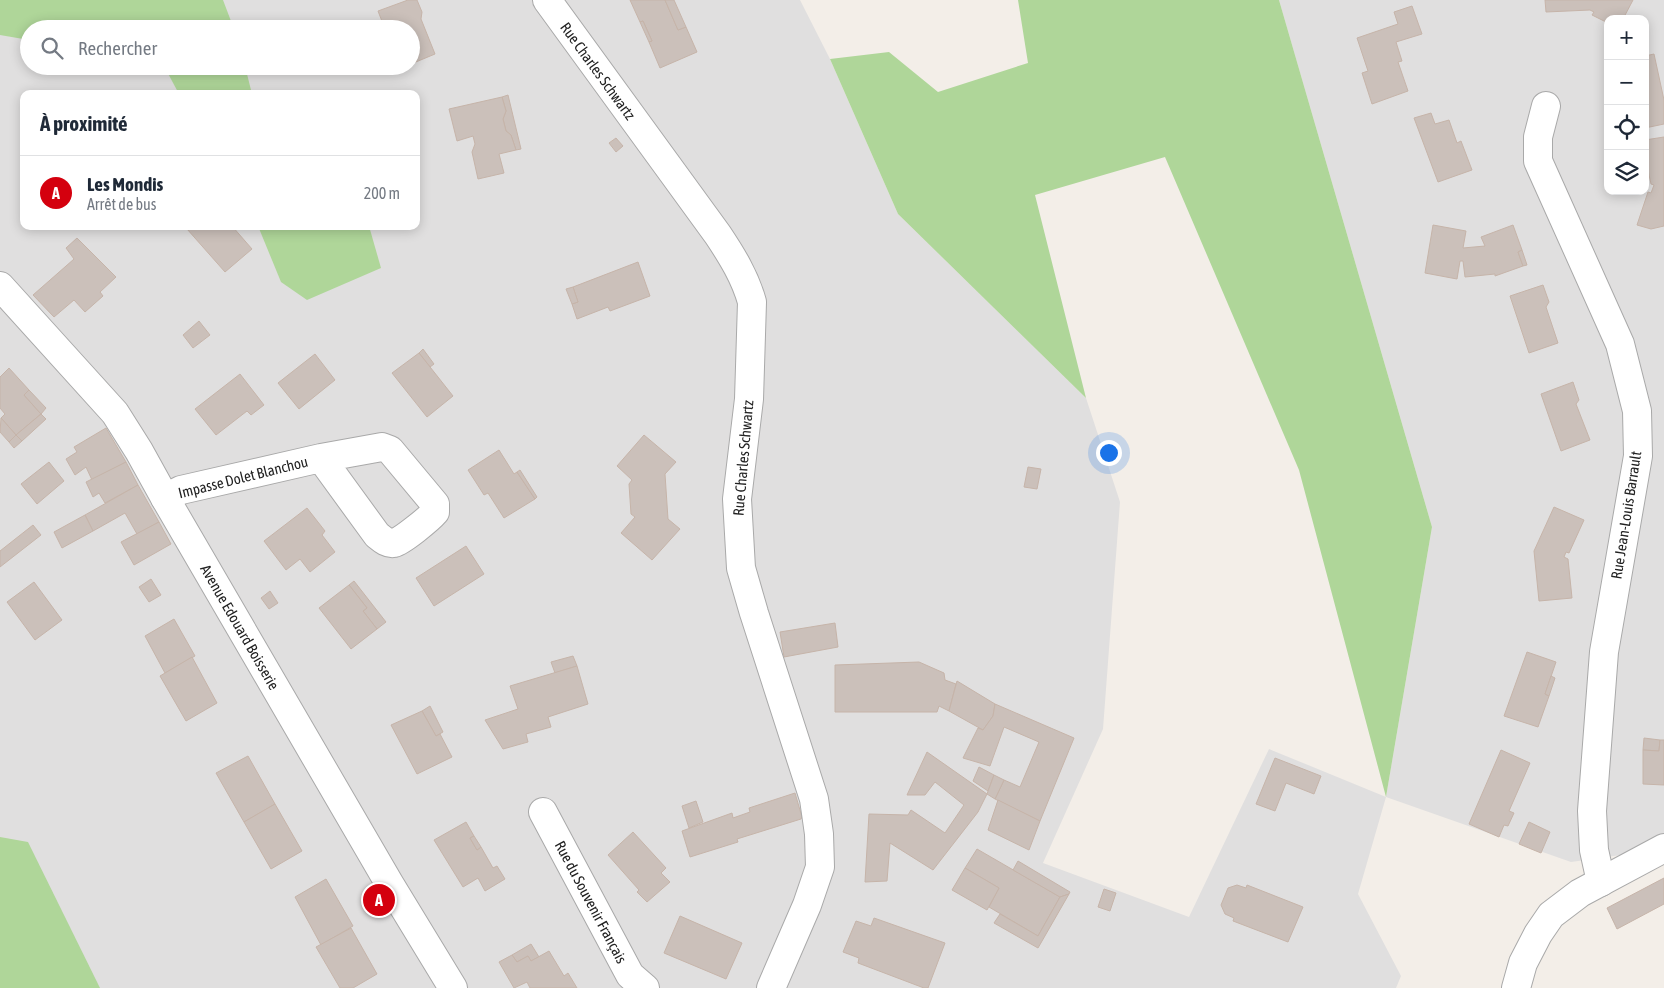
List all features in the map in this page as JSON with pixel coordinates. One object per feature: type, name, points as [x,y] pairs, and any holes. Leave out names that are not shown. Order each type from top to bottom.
[{"type":"street","name":"Rue Charles Schwartz","points":[[547,0],[718,235],[748,287],[752,302],[748,399],[737,499],[741,568],[814,799],[820,834],[820,867],[807,905],[770,988]]},
{"type":"street","name":"Rue Jean-Louis Barrault","points":[[1546,106],[1538,137],[1538,161],[1620,344],[1637,411],[1638,456],[1604,652],[1592,812],[1594,850],[1601,882]]},
{"type":"street","name":"Avenue Edouard Boisserie","points":[[0,286],[115,413],[140,451],[165,498],[389,883],[453,988]]},
{"type":"street","name":"Impasse Dolet Blanchou","points":[[165,498],[181,490],[320,458]]},
{"type":"street","name":"Rue du Souvenir Français","points":[[543,812],[630,975],[645,988]]},
{"type":"street","points":[[1516,988],[1523,963],[1538,934],[1551,915],[1580,893],[1664,848]]},
{"type":"shaded area","points":[[0,0],[800,0],[830,59],[898,214],[1086,398],[1120,502],[1103,729],[1043,863],[1189,917],[1269,749],[1386,797],[1358,894],[1401,976],[1396,988],[0,988]]},
{"type":"shaded area","points":[[1279,0],[1664,0],[1664,849],[1571,862],[1386,797],[1432,527]]},
{"type":"green space","points":[[0,0],[223,0],[231,20],[20,20],[20,38],[0,35]]},
{"type":"green space","points":[[1018,0],[1279,0],[1432,527],[1386,797],[1299,470],[1165,157],[1035,195],[1086,398],[898,214],[830,59],[889,52],[938,92],[1028,63]]},
{"type":"green space","points":[[169,75],[247,75],[251,90],[177,90]]},
{"type":"green space","points":[[260,230],[370,230],[381,268],[307,300],[281,282]]},
{"type":"green space","points":[[0,837],[28,842],[100,988],[0,988]]},
{"type":"building","points":[[408,0],[417,0],[422,12],[421,19],[435,54],[420,60],[420,20],[382,20],[378,11]]},
{"type":"building","points":[[630,0],[665,0],[678,30],[686,27],[697,52],[660,68],[649,42],[652,41],[643,21],[640,22]]},
{"type":"building","points":[[665,0],[674,0],[686,27],[678,30]]},
{"type":"building","points":[[1545,0],[1633,0],[1625,15],[1604,15],[1604,21],[1592,15],[1594,12],[1590,10],[1546,12]]},
{"type":"building","points":[[1412,6],[1422,34],[1396,42],[1402,61],[1398,62],[1408,91],[1372,104],[1362,73],[1368,71],[1357,38],[1398,24],[1394,12]]},
{"type":"building","points":[[643,21],[652,41],[649,42],[640,22]]},
{"type":"building","points":[[1654,54],[1664,100],[1664,124],[1649,127],[1649,60],[1649,55]]},
{"type":"building","points":[[508,95],[521,149],[516,150],[511,135],[506,131],[503,119],[506,111],[502,97]]},
{"type":"building","points":[[502,97],[506,111],[503,119],[506,131],[511,135],[516,150],[499,154],[504,173],[478,179],[472,152],[475,144],[473,136],[457,141],[449,109]]},
{"type":"building","points":[[1431,113],[1435,124],[1449,120],[1457,143],[1461,141],[1472,170],[1438,182],[1414,118]]},
{"type":"building","points":[[1664,137],[1664,226],[1651,229],[1637,225],[1647,195],[1651,193],[1654,185],[1651,184],[1649,175],[1649,139]]},
{"type":"building","points":[[616,138],[623,146],[616,152],[609,143]]},
{"type":"building","points":[[1433,225],[1466,231],[1463,248],[1485,246],[1481,237],[1513,225],[1522,250],[1518,252],[1523,266],[1495,276],[1495,274],[1465,277],[1463,261],[1460,261],[1457,279],[1425,273]]},
{"type":"building","points":[[188,230],[235,230],[252,249],[225,272]]},
{"type":"building","points":[[77,238],[116,277],[100,292],[103,296],[85,312],[74,300],[54,317],[33,295],[74,259],[66,248]]},
{"type":"building","points":[[1522,250],[1527,265],[1523,266],[1518,252]]},
{"type":"building","points":[[638,262],[650,296],[610,311],[608,307],[577,319],[572,304],[578,302],[573,287]]},
{"type":"building","points":[[1543,285],[1549,302],[1546,307],[1558,343],[1529,353],[1510,296]]},
{"type":"building","points":[[573,287],[578,302],[572,304],[566,289]]},
{"type":"building","points":[[199,321],[210,335],[193,348],[183,335]]},
{"type":"building","points":[[423,349],[434,364],[430,367],[419,353]]},
{"type":"building","points":[[419,353],[453,396],[427,417],[392,373]]},
{"type":"building","points":[[315,354],[335,380],[299,409],[278,383]]},
{"type":"building","points":[[9,368],[29,390],[24,395],[41,414],[16,435],[1,418],[5,414],[0,408],[0,377]]},
{"type":"building","points":[[240,374],[264,405],[251,415],[247,411],[216,435],[195,409]]},
{"type":"building","points":[[1573,382],[1579,400],[1576,404],[1590,440],[1561,451],[1541,394]]},
{"type":"building","points":[[29,390],[46,408],[41,414],[24,395]]},
{"type":"building","points":[[41,414],[46,419],[22,441],[16,435]]},
{"type":"building","points":[[1,418],[16,435],[9,442],[0,432]]},
{"type":"building","points":[[106,428],[126,462],[92,480],[86,467],[75,475],[66,459],[77,452],[74,447]]},
{"type":"building","points":[[16,435],[22,441],[14,448],[9,442]]},
{"type":"building","points":[[644,435],[676,462],[665,474],[668,519],[680,529],[652,560],[621,533],[635,517],[631,514],[629,484],[632,480],[617,466]]},
{"type":"building","points":[[499,450],[514,474],[517,472],[535,499],[504,518],[488,493],[484,495],[468,470]]},
{"type":"building","points":[[49,462],[64,481],[37,504],[21,484]]},
{"type":"building","points":[[126,462],[138,485],[105,503],[99,493],[93,497],[86,482]]},
{"type":"building","points":[[1028,467],[1041,469],[1037,489],[1024,487]]},
{"type":"building","points":[[520,470],[537,497],[535,499],[517,472]]},
{"type":"building","points":[[138,485],[159,522],[137,534],[125,513],[93,531],[85,515]]},
{"type":"building","points":[[1554,507],[1584,520],[1569,553],[1566,552],[1564,557],[1568,559],[1572,598],[1539,601],[1534,551]]},
{"type":"building","points":[[307,508],[325,531],[322,535],[335,552],[310,572],[300,559],[286,570],[264,541]]},
{"type":"building","points":[[85,515],[93,531],[62,548],[54,532]]},
{"type":"building","points":[[159,522],[171,544],[134,565],[121,542]]},
{"type":"building","points":[[33,525],[41,535],[0,567],[0,551]]},
{"type":"building","points":[[466,546],[484,574],[434,606],[416,578]]},
{"type":"building","points":[[151,579],[161,595],[149,602],[139,587]]},
{"type":"building","points":[[354,581],[386,622],[377,629],[363,611],[367,608],[349,585]]},
{"type":"building","points":[[34,582],[62,620],[35,640],[7,602]]},
{"type":"building","points":[[349,585],[367,608],[363,611],[377,629],[351,649],[319,608]]},
{"type":"building","points":[[270,591],[278,603],[269,609],[261,598]]},
{"type":"building","points":[[174,619],[195,656],[165,673],[145,636]]},
{"type":"building","points":[[835,623],[838,647],[784,657],[780,632]]},
{"type":"building","points":[[1527,652],[1556,662],[1545,694],[1549,696],[1538,727],[1504,716]]},
{"type":"building","points":[[573,656],[577,666],[555,673],[551,662]]},
{"type":"building","points":[[192,657],[217,703],[186,721],[160,676]]},
{"type":"building","points":[[919,662],[944,673],[945,680],[956,684],[949,711],[939,706],[937,712],[835,712],[835,665]]},
{"type":"building","points":[[577,666],[588,704],[548,717],[551,727],[526,734],[528,742],[503,749],[485,720],[518,709],[510,686]]},
{"type":"building","points":[[1551,676],[1555,678],[1549,696],[1545,694]]},
{"type":"building","points":[[957,681],[995,704],[993,716],[983,730],[949,711]]},
{"type":"building","points":[[995,704],[1074,738],[1040,821],[995,799],[1004,780],[1020,787],[1039,742],[1004,727],[990,766],[963,758],[978,728],[983,730],[993,716]]},
{"type":"building","points":[[430,706],[443,732],[436,736],[422,711]]},
{"type":"building","points":[[422,711],[436,736],[440,734],[452,757],[417,774],[391,725]]},
{"type":"building","points":[[1644,738],[1660,740],[1659,751],[1643,750]]},
{"type":"building","points":[[1660,740],[1664,740],[1664,785],[1643,784],[1643,750],[1659,751]]},
{"type":"building","points":[[1501,750],[1530,763],[1509,811],[1514,813],[1508,826],[1504,825],[1499,837],[1469,824]]},
{"type":"building","points":[[927,752],[987,794],[978,812],[933,870],[890,843],[887,881],[865,882],[869,814],[908,815],[911,810],[945,833],[964,805],[935,782],[925,795],[907,795]]},
{"type":"building","points":[[248,756],[275,804],[244,822],[216,773]]},
{"type":"building","points":[[1275,758],[1321,776],[1314,794],[1286,783],[1275,811],[1256,804]]},
{"type":"building","points":[[979,767],[994,775],[988,791],[973,781]]},
{"type":"building","points":[[994,775],[1004,780],[995,799],[987,794]]},
{"type":"building","points":[[795,793],[801,819],[737,839],[738,842],[690,857],[682,831],[732,813],[733,818],[750,812],[749,808]]},
{"type":"building","points":[[998,800],[1040,821],[1029,850],[988,830]]},
{"type":"building","points":[[696,801],[703,822],[689,828],[682,806]]},
{"type":"building","points":[[275,804],[302,851],[271,869],[244,822]]},
{"type":"building","points":[[466,822],[474,836],[470,838],[477,850],[481,847],[493,868],[497,866],[505,879],[485,891],[478,878],[463,887],[434,840]]},
{"type":"building","points":[[1529,822],[1550,832],[1541,853],[1519,844]]},
{"type":"building","points":[[633,832],[666,868],[661,873],[670,882],[647,902],[637,892],[639,890],[608,855]]},
{"type":"building","points":[[474,836],[481,847],[477,850],[470,838]]},
{"type":"building","points":[[977,849],[1060,897],[1038,936],[989,907],[999,888],[965,868]]},
{"type":"building","points":[[1018,861],[1070,892],[1069,894],[1060,897],[1013,870]]},
{"type":"building","points":[[965,868],[999,888],[987,910],[952,890]]},
{"type":"building","points":[[1664,878],[1664,904],[1617,929],[1607,908]]},
{"type":"building","points":[[326,879],[353,926],[321,945],[295,897]]},
{"type":"building","points":[[1237,885],[1246,888],[1247,885],[1303,907],[1288,942],[1233,921],[1234,918],[1225,914],[1221,905],[1228,888]]},
{"type":"building","points":[[1104,889],[1116,893],[1110,911],[1098,907]]},
{"type":"building","points":[[1069,894],[1038,948],[994,923],[1000,914],[1038,936],[1060,897]]},
{"type":"building","points":[[680,916],[742,943],[726,979],[664,953]]},
{"type":"building","points":[[874,918],[945,943],[928,988],[858,963],[859,958],[843,952],[856,921],[871,926]]},
{"type":"building","points":[[351,928],[377,974],[353,988],[340,988],[316,947]]},
{"type":"building","points":[[531,944],[539,957],[531,961],[528,956],[517,962],[512,955]]},
{"type":"building","points":[[549,951],[564,976],[568,973],[577,988],[530,988],[527,982],[514,988],[499,962],[512,955],[517,962],[528,956],[531,961]]},
{"type":"place","name":"Les Mondis","points":[[379,900]]}]
